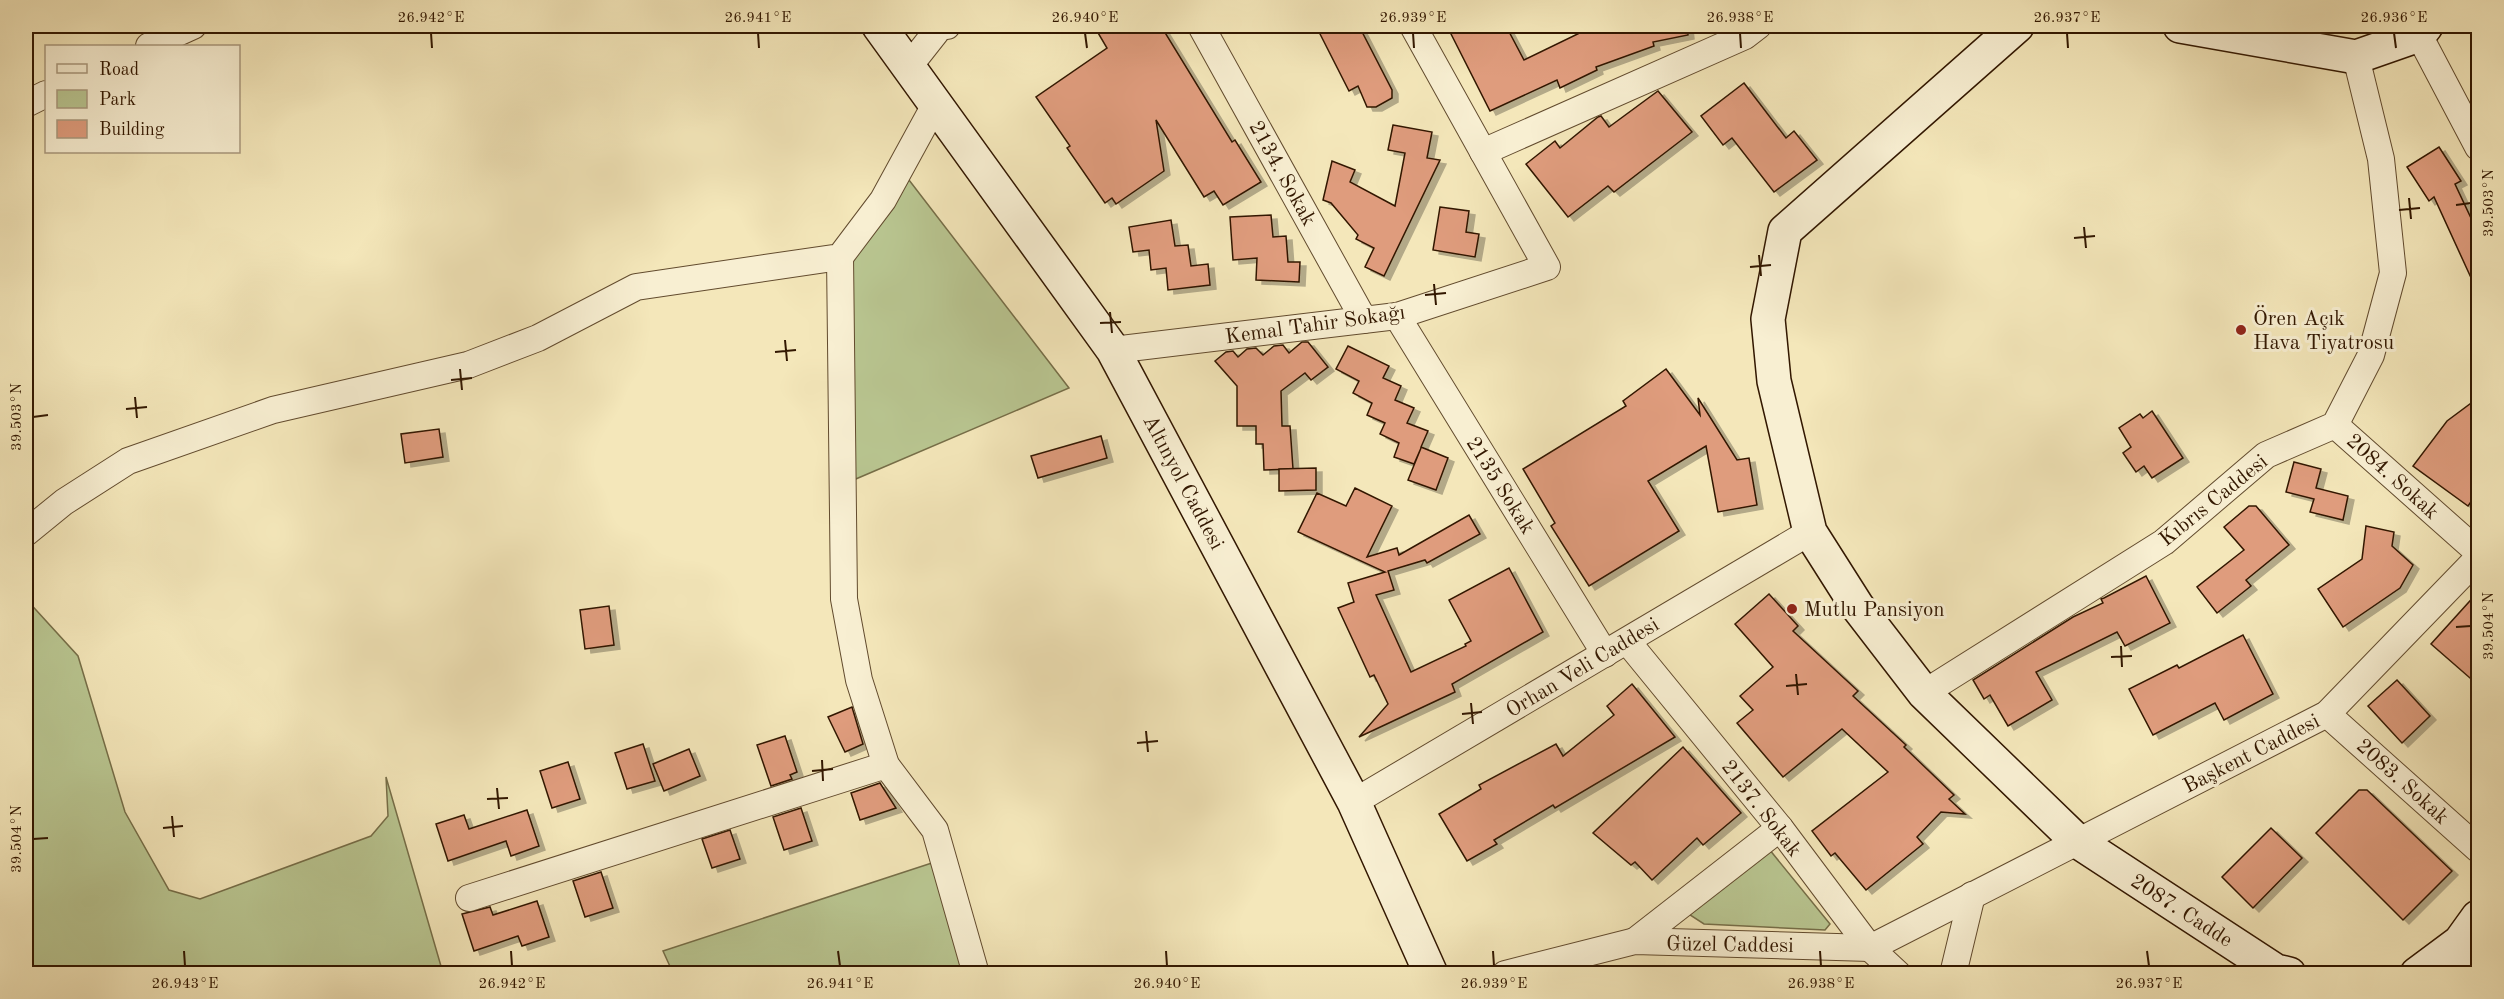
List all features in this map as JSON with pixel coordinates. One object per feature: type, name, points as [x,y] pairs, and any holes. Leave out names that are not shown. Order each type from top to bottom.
[{"type":"street","points":[[149,38],[194,26]]},
{"type":"street","name":"Altınyol Caddesi","points":[[879,26],[910,65],[1113,350],[1354,802],[1431,974]]},
{"type":"street","points":[[910,65],[940,27],[947,26]]},
{"type":"street","name":"2134. Sokak","points":[[1201,26],[1364,320]]},
{"type":"street","points":[[1413,26],[1483,152],[1744,36],[1758,26]]},
{"type":"street","name":"2087. Cadde","points":[[2017,26],[1785,231],[1768,320],[1774,381],[1810,532],[1857,606],[1924,693],[2078,841],[2276,971],[2289,974]]},
{"type":"street","points":[[2180,26],[2356,57],[2423,30],[2478,147]]},
{"type":"street","points":[[2335,425],[2371,355],[2393,273],[2381,159],[2356,57]]},
{"type":"street","points":[[26,104],[45,94]]},
{"type":"street","points":[[936,103],[883,200],[840,257],[844,599],[859,680],[886,765],[935,830],[976,974]]},
{"type":"street","name":"Kemal Tahir Sokağı","points":[[1113,350],[1397,316],[1546,267],[1483,152]]},
{"type":"street","points":[[26,533],[64,502],[128,461],[273,410],[468,365],[538,338],[636,287],[840,257]]},
{"type":"street","name":"2135 Sokak","points":[[1397,316],[1605,654]]},
{"type":"street","name":"2084. Sokak","points":[[2335,425],[2478,552]]},
{"type":"street","name":"Kıbrıs Caddesi","points":[[1924,693],[2164,543],[2266,455],[2335,425]]},
{"type":"street","name":"Orhan Veli Caddesi","points":[[1354,802],[1810,532]]},
{"type":"street","name":"Başkent Caddesi","points":[[2078,841],[2327,714],[2478,558]]},
{"type":"street","name":"2137. Sokak","points":[[1627,640],[1780,828],[1870,948],[1898,974]]},
{"type":"street","name":"2083. Sokak","points":[[2327,714],[2478,849]]},
{"type":"street","points":[[469,898],[886,765]]},
{"type":"street","points":[[1635,942],[1780,828]]},
{"type":"street","name":"Güzel Caddesi","points":[[1505,974],[1635,942],[1870,948],[2078,841]]},
{"type":"street","points":[[1953,974],[1972,895]]},
{"type":"street","points":[[2416,974],[2469,930]]},
{"type":"street","points":[[2467,974],[2469,930]]},
{"type":"green space","points":[[899,167],[1069,388],[844,484],[840,257]]},
{"type":"green space","points":[[26,599],[78,656],[125,812],[169,890],[200,899],[371,836],[388,816],[386,777],[443,973],[26,973]]},
{"type":"green space","points":[[1769,849],[1830,924],[1825,930],[1704,924],[1687,913]]},
{"type":"green space","points":[[944,859],[971,973],[673,973],[663,951]]},
{"type":"building","points":[[1094,26],[1161,26],[1232,142],[1235,140],[1261,182],[1223,205],[1214,191],[1204,197],[1156,120],[1164,171],[1116,204],[1112,198],[1105,203],[1067,148],[1070,146],[1036,97],[1107,48]]},
{"type":"building","points":[[1316,26],[1359,26],[1392,90],[1392,98],[1376,107],[1367,107],[1358,86],[1349,91]]},
{"type":"building","points":[[1447,26],[1506,26],[1524,60],[1594,26],[1687,26],[1688,35],[1653,42],[1654,46],[1596,67],[1597,70],[1560,88],[1557,80],[1490,111]]},
{"type":"building","points":[[1744,83],[1786,138],[1794,131],[1817,160],[1774,192],[1732,138],[1723,145],[1701,116]]},
{"type":"building","points":[[1658,91],[1692,132],[1614,192],[1608,186],[1568,217],[1526,164],[1555,141],[1560,148],[1598,117],[1601,116],[1609,127]]},
{"type":"building","points":[[1393,125],[1432,132],[1427,158],[1440,160],[1384,276],[1365,267],[1374,248],[1356,239],[1358,235],[1331,203],[1323,200],[1332,161],[1355,170],[1350,182],[1395,206],[1405,153],[1388,150]]},
{"type":"building","points":[[2439,147],[2461,181],[2455,184],[2478,233],[2478,293],[2434,197],[2429,201],[2407,167]]},
{"type":"building","points":[[1440,207],[1469,211],[1466,232],[1479,234],[1475,257],[1433,250]]},
{"type":"building","points":[[1271,215],[1273,237],[1286,236],[1288,262],[1300,262],[1299,282],[1256,280],[1257,258],[1233,260],[1230,217]]},
{"type":"building","points":[[1171,220],[1175,246],[1188,245],[1191,266],[1208,264],[1210,285],[1168,290],[1166,268],[1151,270],[1149,250],[1133,252],[1129,227]]},
{"type":"building","points":[[1302,342],[1308,342],[1328,367],[1311,380],[1305,373],[1281,391],[1282,426],[1290,426],[1293,469],[1264,470],[1263,444],[1256,444],[1256,426],[1237,426],[1237,386],[1215,361],[1226,352],[1233,351],[1238,357],[1247,349],[1256,348],[1263,355],[1274,346],[1283,345],[1289,353]]},
{"type":"building","points":[[1348,346],[1389,366],[1383,378],[1401,386],[1395,400],[1414,408],[1407,423],[1428,431],[1421,447],[1448,458],[1436,490],[1408,480],[1421,448],[1414,464],[1394,457],[1399,443],[1380,434],[1385,423],[1367,415],[1372,403],[1353,393],[1359,381],[1336,369]]},
{"type":"building","points":[[1666,369],[1700,415],[1698,398],[1737,460],[1749,458],[1757,505],[1718,512],[1706,446],[1648,481],[1679,531],[1589,586],[1551,526],[1555,523],[1523,469],[1626,406],[1623,401]]},
{"type":"building","points":[[2478,398],[2478,492],[2468,506],[2413,466],[2447,421]]},
{"type":"building","points":[[2152,411],[2183,458],[2152,478],[2144,466],[2136,472],[2123,453],[2131,447],[2119,428],[2140,414],[2143,418]]},
{"type":"building","points":[[439,429],[443,457],[405,463],[401,434]]},
{"type":"building","points":[[1101,436],[1107,458],[1038,478],[1031,456]]},
{"type":"building","points":[[2294,462],[2321,469],[2316,488],[2348,496],[2343,520],[2310,512],[2314,499],[2286,492]]},
{"type":"building","points":[[1316,468],[1316,490],[1279,491],[1279,469]]},
{"type":"building","points":[[1355,488],[1392,506],[1367,557],[1397,548],[1399,555],[1469,515],[1480,534],[1427,563],[1425,560],[1388,571],[1394,590],[1376,595],[1411,672],[1466,646],[1465,644],[1471,641],[1449,600],[1509,568],[1543,632],[1452,684],[1455,692],[1359,737],[1388,704],[1374,675],[1370,677],[1338,608],[1354,602],[1348,583],[1385,572],[1298,532],[1317,493],[1346,506]]},
{"type":"building","points":[[2249,506],[2256,506],[2289,545],[2246,580],[2251,586],[2217,613],[2197,587],[2244,550],[2224,527]]},
{"type":"building","points":[[2366,526],[2394,532],[2392,546],[2413,565],[2400,588],[2343,627],[2318,589],[2362,559]]},
{"type":"building","points":[[2146,576],[2170,623],[2125,646],[2117,632],[2036,672],[2052,700],[2008,726],[1990,695],[1984,699],[1973,680],[2073,617],[2103,603],[2101,599]]},
{"type":"building","points":[[2478,592],[2478,668],[2470,678],[2431,644]]},
{"type":"building","points":[[1769,594],[1798,626],[1793,631],[1858,691],[1853,696],[1906,745],[1904,747],[1954,795],[1949,799],[1965,814],[1941,812],[1917,837],[1923,844],[1866,890],[1835,853],[1831,856],[1812,831],[1888,772],[1842,729],[1783,777],[1737,723],[1753,710],[1740,696],[1773,667],[1735,624]]},
{"type":"building","points":[[609,606],[614,645],[585,649],[580,610]]},
{"type":"building","points":[[2243,635],[2273,694],[2224,720],[2215,703],[2153,735],[2129,689],[2177,665],[2179,668]]},
{"type":"building","points":[[2397,680],[2430,716],[2402,743],[2368,706]]},
{"type":"building","points":[[1632,684],[1675,737],[1555,808],[1553,805],[1494,840],[1497,844],[1467,861],[1439,814],[1481,789],[1479,785],[1556,744],[1563,756],[1614,715],[1607,706]]},
{"type":"building","points":[[852,707],[863,744],[845,752],[828,717]]},
{"type":"building","points":[[785,736],[797,772],[790,775],[792,779],[771,786],[757,745]]},
{"type":"building","points":[[643,744],[655,781],[627,789],[615,753]]},
{"type":"building","points":[[1683,747],[1741,813],[1703,845],[1697,838],[1652,880],[1635,862],[1631,865],[1593,833]]},
{"type":"building","points":[[689,749],[700,776],[664,791],[653,764]]},
{"type":"building","points":[[568,762],[580,799],[552,808],[540,771]]},
{"type":"building","points":[[880,783],[896,808],[860,820],[851,793]]},
{"type":"building","points":[[2359,790],[2367,790],[2452,871],[2403,920],[2316,833]]},
{"type":"building","points":[[801,808],[812,841],[784,850],[773,817]]},
{"type":"building","points":[[527,810],[539,846],[511,856],[506,841],[448,861],[436,824],[464,815],[469,829]]},
{"type":"building","points":[[2271,828],[2302,858],[2253,908],[2222,877]]},
{"type":"building","points":[[730,830],[740,859],[712,868],[702,839]]},
{"type":"building","points":[[601,872],[613,908],[585,917],[573,881]]},
{"type":"building","points":[[537,901],[549,937],[522,946],[518,936],[474,951],[462,914],[490,907],[493,915]]},
{"type":"place","name":"Ören Açık Hava Tiyatrosu","points":[[2241,330]]},
{"type":"place","name":"Mutlu Pansiyon","points":[[1792,609]]}]
